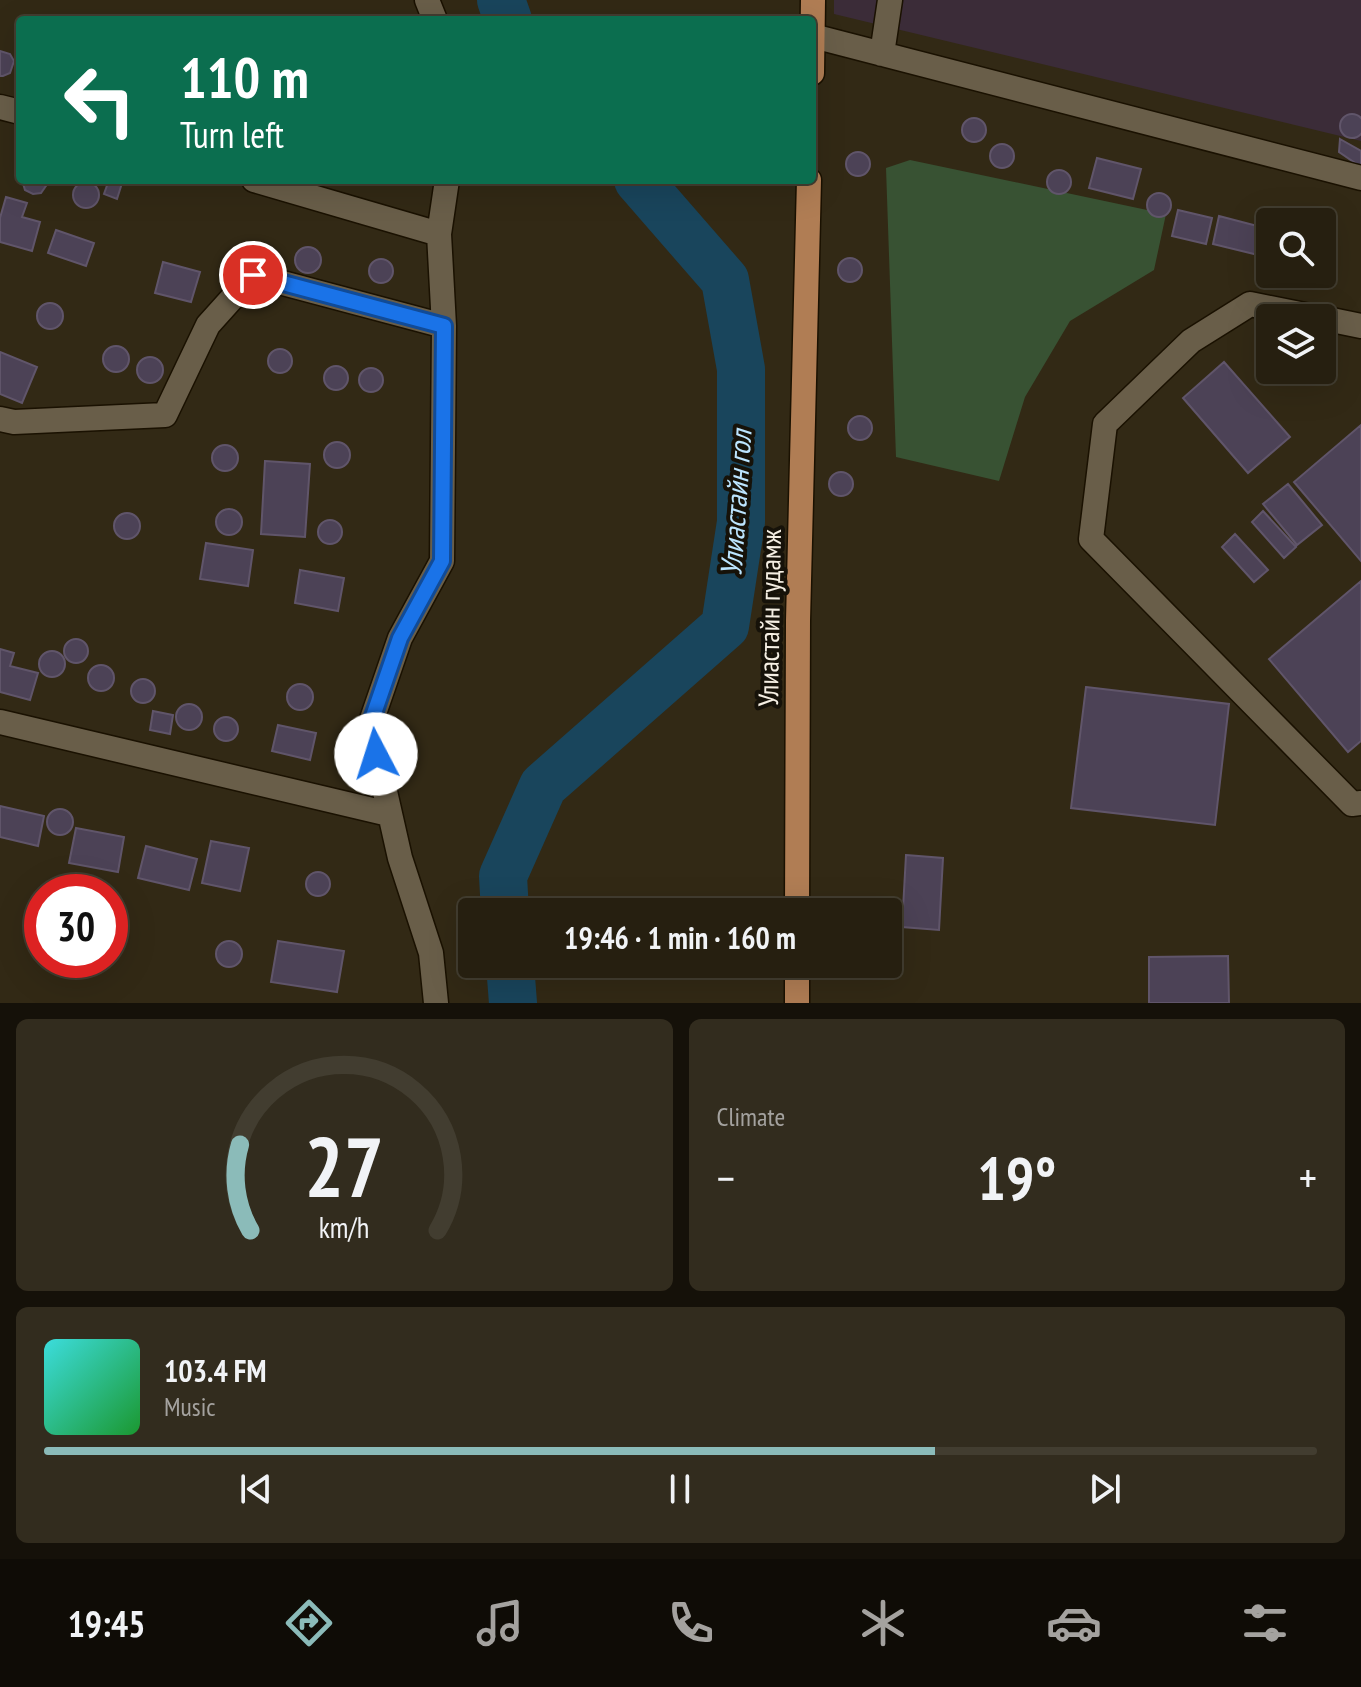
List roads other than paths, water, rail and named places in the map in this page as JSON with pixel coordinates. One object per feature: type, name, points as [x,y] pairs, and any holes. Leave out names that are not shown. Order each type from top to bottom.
[{"type":"main road","name":"Улиастайн гудамж","points":[[797,898],[798,621],[809,184]]},
{"type":"main road","points":[[797,978],[797,1003]]},
{"type":"street","points":[[882,54],[890,0]]},
{"type":"street","points":[[816,37],[1361,178]]},
{"type":"street","points":[[268,184],[439,234]]},
{"type":"street","points":[[436,1003],[431,953],[389,814],[370,725],[400,638],[442,561],[444,326],[439,234],[446,184]]},
{"type":"street","points":[[0,419],[14,422],[165,415],[208,325],[253,275],[444,326]]},
{"type":"street","points":[[1256,305],[1250,304],[1191,341],[1105,424],[1091,539],[1358,801]]},
{"type":"street","points":[[1336,321],[1361,326]]},
{"type":"street","points":[[0,722],[389,814]]},
{"type":"waterway","name":"Улиастайн гол","points":[[501,0],[507,16]]},
{"type":"waterway","name":"Улиастайн гол","points":[[504,898],[503,876],[543,786],[725,626],[741,522],[741,369],[725,280],[641,184]]},
{"type":"waterway","name":"Улиастайн гол","points":[[511,978],[513,1003]]}]
